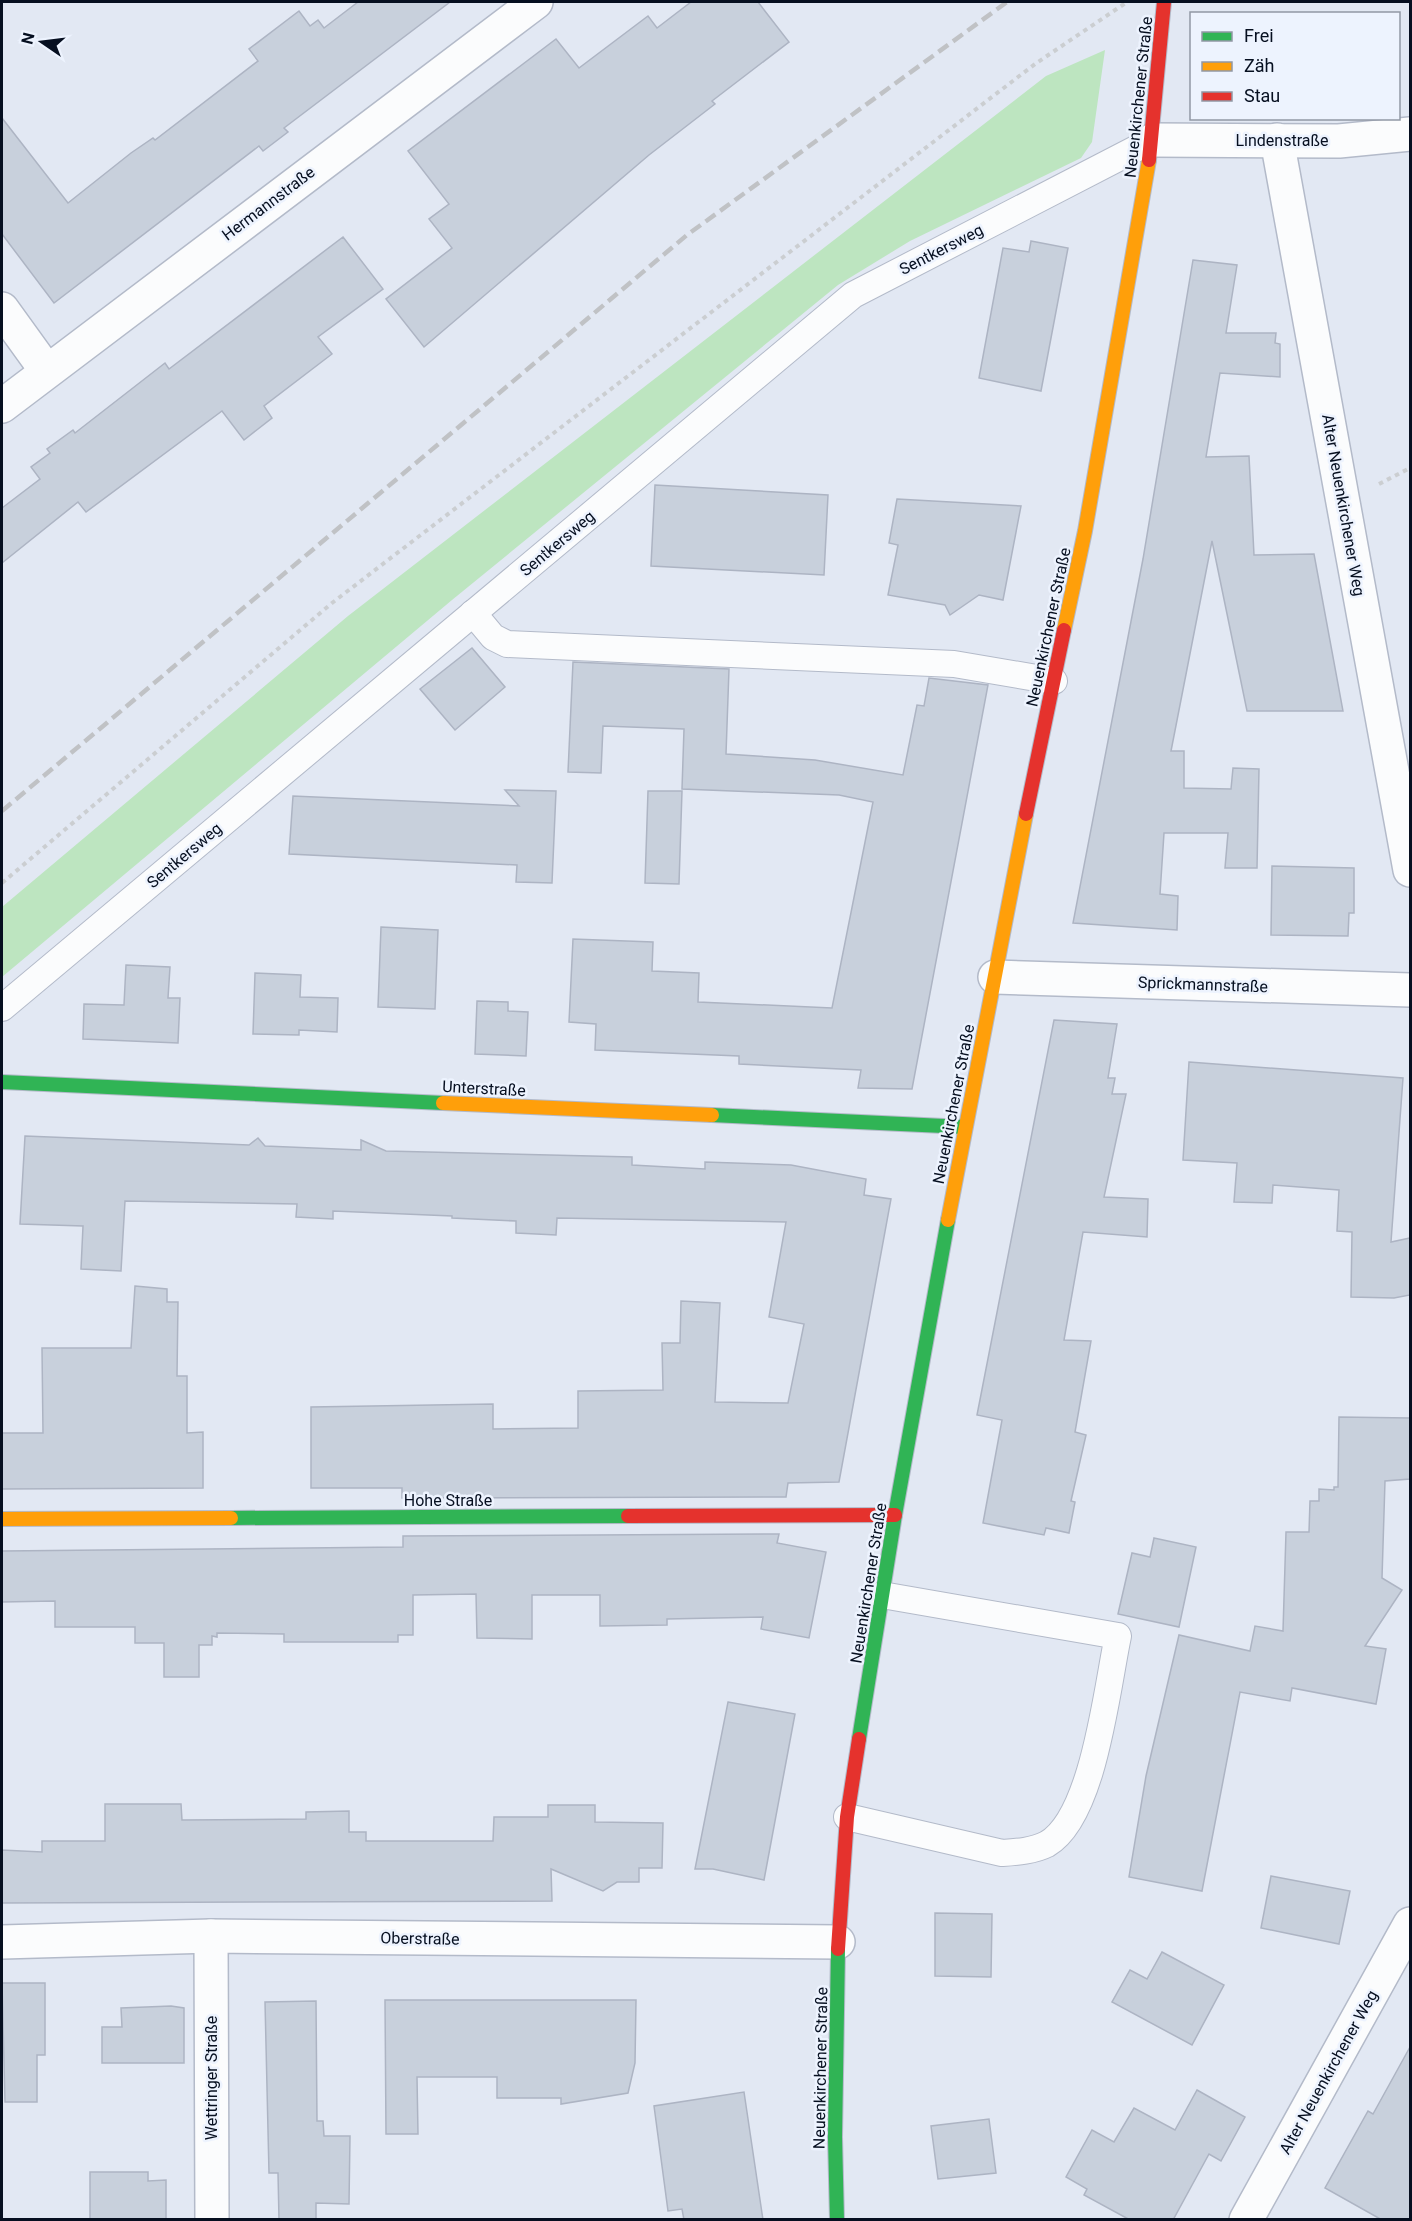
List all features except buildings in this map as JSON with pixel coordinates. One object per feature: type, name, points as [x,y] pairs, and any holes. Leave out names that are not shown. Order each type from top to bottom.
[{"type":"street","name":"Hermannstraße","points":[[2,405],[536,2]]},
{"type":"street","name":"Neuenkirchener Straße","points":[[837,2220],[835,2137],[838,1942],[847,1817],[895,1515],[965,1127],[1085,531],[1153,140],[1164,2]]},
{"type":"street","name":"Lindenstraße","points":[[1153,140],[1339,141],[1410,134]]},
{"type":"street","name":"Alter Neuenkirchener Weg","points":[[1277,140],[1410,870]]},
{"type":"street","points":[[2,309],[46,370]]},
{"type":"street","name":"Sprickmannstraße","points":[[995,977],[1410,990]]},
{"type":"street","name":"Unterstraße","points":[[2,1082],[965,1127]]},
{"type":"street","name":"Hohe Straße","points":[[2,1519],[895,1515]]},
{"type":"street","name":"Alter Neuenkirchener Weg","points":[[1246,2220],[1410,1924]]},
{"type":"street","name":"Oberstraße","points":[[2,1942],[211,1936],[838,1942]]},
{"type":"street","name":"Wettringer Straße","points":[[211,1936],[212,2220]]},
{"type":"lane","name":"Sentkersweg","points":[[2,1008],[853,295],[1153,140]]},
{"type":"lane","points":[[473,613],[494,637],[507,644],[954,664],[1054,681]]},
{"type":"lane","points":[[847,1817],[1002,1853],[1024,1852],[1048,1843],[1071,1818],[1087,1786],[1118,1636],[882,1595]]},
{"type":"path","points":[[2,884],[332,603],[1035,64],[1127,2]]},
{"type":"green space","points":[[1105,50],[1092,142],[1081,158],[910,241],[838,285],[452,600],[2,977],[2,907],[348,616],[1046,76]]},
{"type":"railway","points":[[2,811],[687,235],[1007,2]]},
{"type":"traffic: fast","points":[[2,1082],[443,1103]]},
{"type":"traffic: fast","points":[[712,1115],[965,1127]]},
{"type":"traffic: fast","points":[[859,1739],[895,1515],[948,1220]]},
{"type":"traffic: fast","points":[[231,1518],[628,1516]]},
{"type":"traffic: fast","points":[[837,2220],[835,2137],[838,1949]]},
{"type":"traffic: slow","points":[[1064,630],[1085,531],[1149,160]]},
{"type":"traffic: slow","points":[[948,1220],[1026,814]]},
{"type":"traffic: slow","points":[[443,1103],[712,1115]]},
{"type":"traffic: slow","points":[[2,1519],[231,1518]]},
{"type":"traffic: jam","points":[[1149,160],[1164,2]]},
{"type":"traffic: jam","points":[[1026,814],[1064,630]]},
{"type":"traffic: jam","points":[[628,1516],[895,1515]]},
{"type":"traffic: jam","points":[[838,1949],[847,1817],[859,1739]]}]
